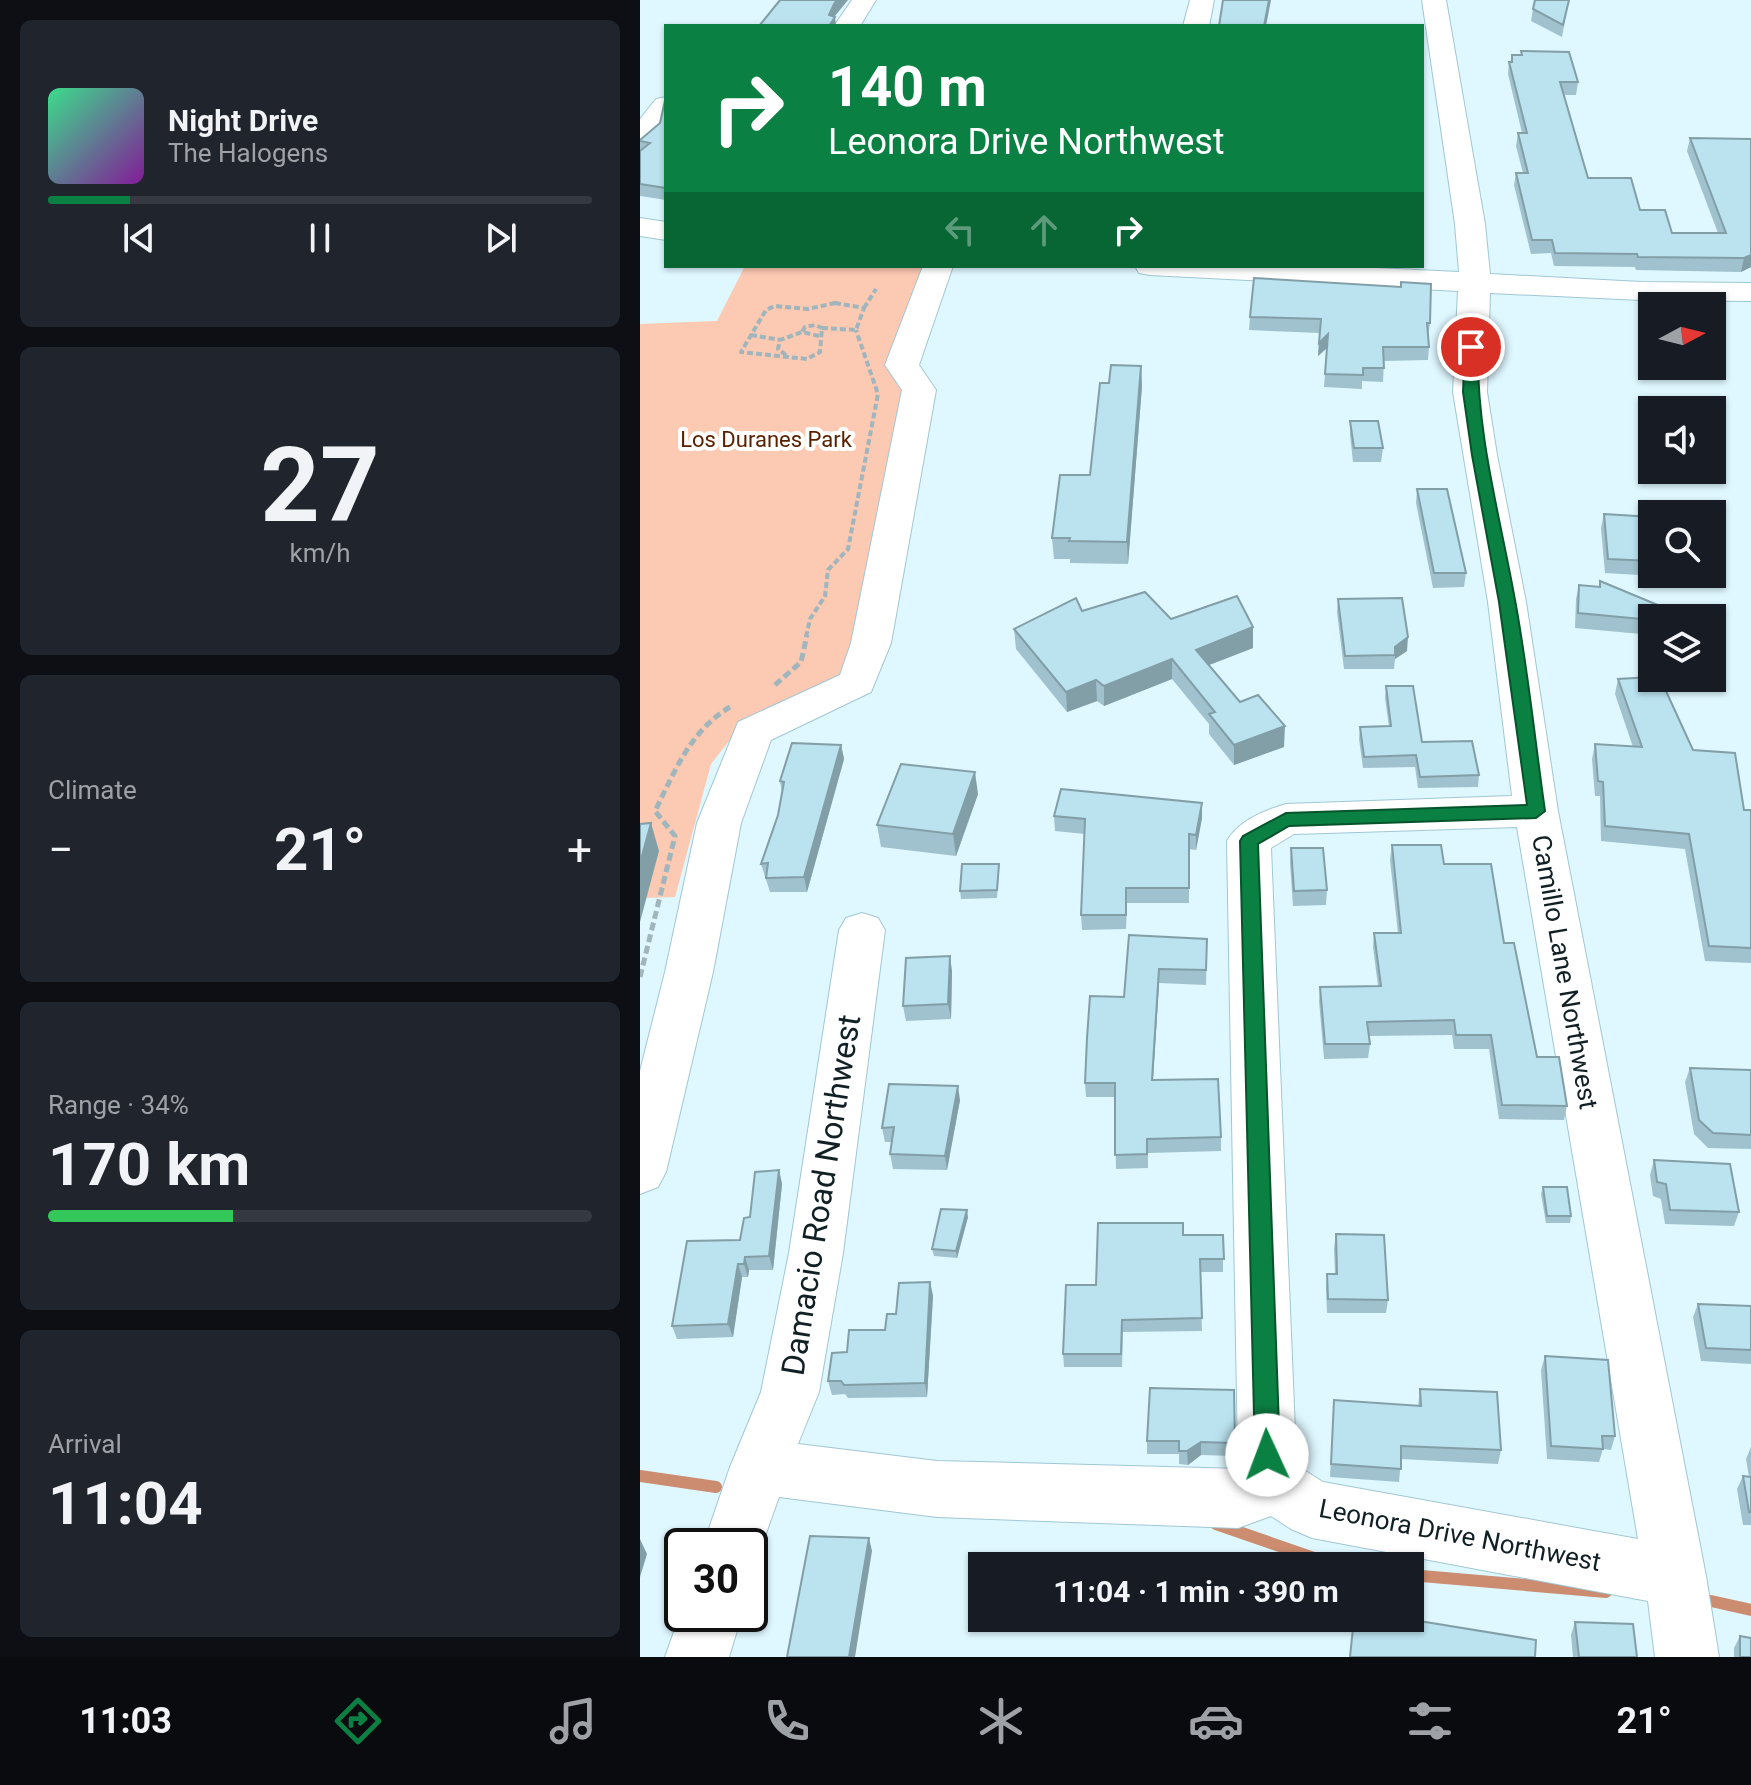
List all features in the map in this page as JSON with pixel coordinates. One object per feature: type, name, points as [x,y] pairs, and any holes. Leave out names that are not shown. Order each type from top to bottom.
[{"type":"street","points":[[848,24],[864,0]]},
{"type":"street","points":[[1196,24],[1202,0]]},
{"type":"street","name":"Camillo Lane Northwest","points":[[1434,0],[1470,224],[1475,283],[1470,392],[1507,602],[1536,811],[1675,1576],[1687,1657]]},
{"type":"street","points":[[640,136],[664,107]]},
{"type":"street","points":[[640,227],[664,231]]},
{"type":"street","points":[[640,1172],[689,972],[719,823],[753,732],[857,683],[871,643],[919,390],[902,365],[937,268]]},
{"type":"street","points":[[1188,268],[1641,291],[1751,292]]},
{"type":"street","points":[[759,1467],[953,1490],[1238,1499],[1277,1486],[1267,1455],[1249,841],[1286,819],[1536,811]]},
{"type":"street","name":"Damacio Road Northwest","points":[[739,1528],[759,1467],[790,1392],[816,1253],[862,930]]},
{"type":"street","name":"Leonora Drive Northwest","points":[[1277,1486],[1312,1509],[1675,1576]]},
{"type":"street","points":[[697,1657],[705,1632]]},
{"type":"path","points":[[774,686],[801,662],[810,619],[825,596],[828,570],[848,549],[878,394],[856,330],[864,308],[876,289]]},
{"type":"path","points":[[822,328],[820,352],[807,359],[741,352],[766,310],[775,306],[808,309],[835,303],[864,308]]},
{"type":"path","points":[[751,335],[780,340],[815,325],[856,330]]},
{"type":"path","points":[[802,332],[819,336]]},
{"type":"path","points":[[780,340],[778,349],[788,357]]},
{"type":"path","points":[[640,977],[675,836],[655,811],[696,732],[718,713],[732,706]]},
{"type":"green space","name":"Los Duranes Park","points":[[744,268],[923,268],[895,348],[904,382],[853,665],[838,684],[744,722],[711,764],[675,897],[640,898],[640,324],[717,321]]},
{"type":"building","points":[[780,0],[837,0],[829,15],[835,17],[830,24],[761,24]]},
{"type":"building","points":[[1223,0],[1269,0],[1264,24],[1219,24]]},
{"type":"building","points":[[1535,0],[1569,0],[1563,25],[1533,9]]},
{"type":"building","points":[[1521,51],[1569,52],[1578,82],[1560,82],[1588,178],[1631,178],[1640,210],[1665,210],[1672,233],[1726,233],[1690,138],[1751,139],[1751,255],[1744,258],[1638,257],[1637,254],[1555,253],[1552,240],[1532,240],[1516,173],[1528,173],[1518,133],[1527,133],[1509,62],[1512,62],[1512,55],[1522,55]]},
{"type":"building","points":[[664,105],[664,188],[640,184],[640,151],[650,143],[640,140],[660,123]]},
{"type":"building","points":[[1254,278],[1401,287],[1401,282],[1431,284],[1430,323],[1427,323],[1429,347],[1383,347],[1384,368],[1363,368],[1363,375],[1325,374],[1328,334],[1319,343],[1321,319],[1250,317]]},
{"type":"building","points":[[1111,365],[1141,366],[1127,542],[1052,538],[1060,475],[1090,475],[1100,383],[1109,383]]},
{"type":"building","points":[[1350,421],[1378,421],[1383,448],[1354,448]]},
{"type":"building","points":[[1417,489],[1447,489],[1466,573],[1434,573]]},
{"type":"building","points":[[1604,514],[1638,516],[1638,560],[1608,559]]},
{"type":"building","points":[[1600,581],[1655,604],[1638,604],[1638,619],[1578,613],[1579,585],[1600,587]]},
{"type":"building","points":[[1145,592],[1171,619],[1237,596],[1253,627],[1196,650],[1240,702],[1258,695],[1285,726],[1234,745],[1209,714],[1215,712],[1172,659],[1104,686],[1096,680],[1066,692],[1014,629],[1076,598],[1082,611]]},
{"type":"building","points":[[1402,598],[1408,637],[1395,647],[1395,655],[1345,656],[1338,599]]},
{"type":"building","points":[[1638,678],[1638,692],[1666,692],[1693,750],[1735,753],[1744,810],[1751,810],[1751,948],[1709,946],[1689,834],[1605,826],[1603,782],[1598,781],[1595,744],[1642,747],[1618,679]]},
{"type":"building","points":[[1386,686],[1413,686],[1422,742],[1472,741],[1479,775],[1420,777],[1416,755],[1364,757],[1360,727],[1391,726]]},
{"type":"building","points":[[792,743],[841,745],[804,877],[766,878],[768,863],[761,864],[778,815],[784,782],[780,781]]},
{"type":"building","points":[[901,764],[975,772],[953,834],[877,825]]},
{"type":"building","points":[[1061,789],[1202,803],[1196,835],[1189,834],[1189,888],[1126,888],[1126,915],[1081,915],[1085,819],[1054,816]]},
{"type":"building","points":[[651,823],[640,863],[640,824]]},
{"type":"building","points":[[1392,845],[1441,845],[1444,864],[1491,864],[1504,943],[1514,943],[1537,1057],[1559,1057],[1567,1106],[1502,1105],[1491,1035],[1456,1035],[1454,1020],[1367,1022],[1370,1044],[1325,1044],[1320,987],[1381,986],[1374,933],[1401,933]]},
{"type":"building","points":[[1291,848],[1323,848],[1327,890],[1294,891]]},
{"type":"building","points":[[962,864],[999,864],[997,890],[960,891]]},
{"type":"building","points":[[1129,935],[1207,939],[1206,970],[1159,969],[1152,1080],[1218,1079],[1221,1137],[1147,1139],[1147,1154],[1115,1155],[1115,1083],[1085,1083],[1087,1038],[1090,996],[1124,997]]},
{"type":"building","points":[[950,956],[948,1004],[903,1006],[906,958]]},
{"type":"building","points":[[1690,1068],[1751,1070],[1751,1135],[1713,1133],[1699,1120]]},
{"type":"building","points":[[889,1084],[958,1086],[945,1156],[890,1154],[894,1127],[882,1128]]},
{"type":"building","points":[[1654,1160],[1730,1164],[1739,1212],[1670,1210],[1666,1184],[1657,1182]]},
{"type":"building","points":[[779,1170],[769,1256],[745,1257],[744,1264],[738,1264],[728,1324],[672,1326],[687,1241],[740,1240],[744,1218],[750,1217],[755,1172]]},
{"type":"building","points":[[1543,1187],[1567,1187],[1571,1216],[1547,1216]]},
{"type":"building","points":[[941,1209],[967,1210],[956,1251],[932,1249]]},
{"type":"building","points":[[1098,1223],[1183,1223],[1183,1235],[1223,1235],[1224,1259],[1200,1259],[1202,1318],[1122,1320],[1121,1354],[1063,1354],[1066,1285],[1096,1285]]},
{"type":"building","points":[[1336,1234],[1384,1235],[1388,1300],[1328,1299],[1327,1274],[1337,1274]]},
{"type":"building","points":[[930,1282],[925,1383],[844,1385],[841,1381],[828,1381],[832,1353],[847,1352],[849,1330],[885,1330],[887,1314],[896,1314],[899,1283]]},
{"type":"building","points":[[1698,1304],[1751,1306],[1751,1350],[1706,1348]]},
{"type":"building","points":[[1545,1356],[1608,1360],[1615,1436],[1602,1436],[1603,1449],[1551,1446]]},
{"type":"building","points":[[1150,1388],[1234,1390],[1235,1443],[1201,1442],[1187,1451],[1179,1451],[1179,1441],[1147,1441]]},
{"type":"building","points":[[1420,1389],[1497,1392],[1501,1450],[1401,1446],[1401,1469],[1331,1464],[1334,1400],[1421,1406]]},
{"type":"building","points":[[1743,1476],[1751,1477],[1751,1512],[1749,1512]]},
{"type":"building","points":[[810,1536],[869,1538],[849,1657],[787,1657]]},
{"type":"building","points":[[1424,1622],[1536,1640],[1535,1657],[1350,1657],[1353,1632],[1424,1632]]},
{"type":"building","points":[[1575,1622],[1633,1624],[1637,1657],[1579,1657]]},
{"type":"building","points":[[1740,1636],[1751,1638],[1751,1657],[1740,1657]]},
{"type":"waterway","points":[[640,1476],[716,1487]]},
{"type":"waterway","points":[[1216,1524],[1297,1552]]},
{"type":"waterway","points":[[1424,1576],[1606,1592]]},
{"type":"waterway","points":[[1711,1601],[1751,1610]]},
{"type":"route","points":[[1267,1455],[1249,841],[1286,819],[1536,811],[1507,602],[1470,392],[1471,347]]}]
